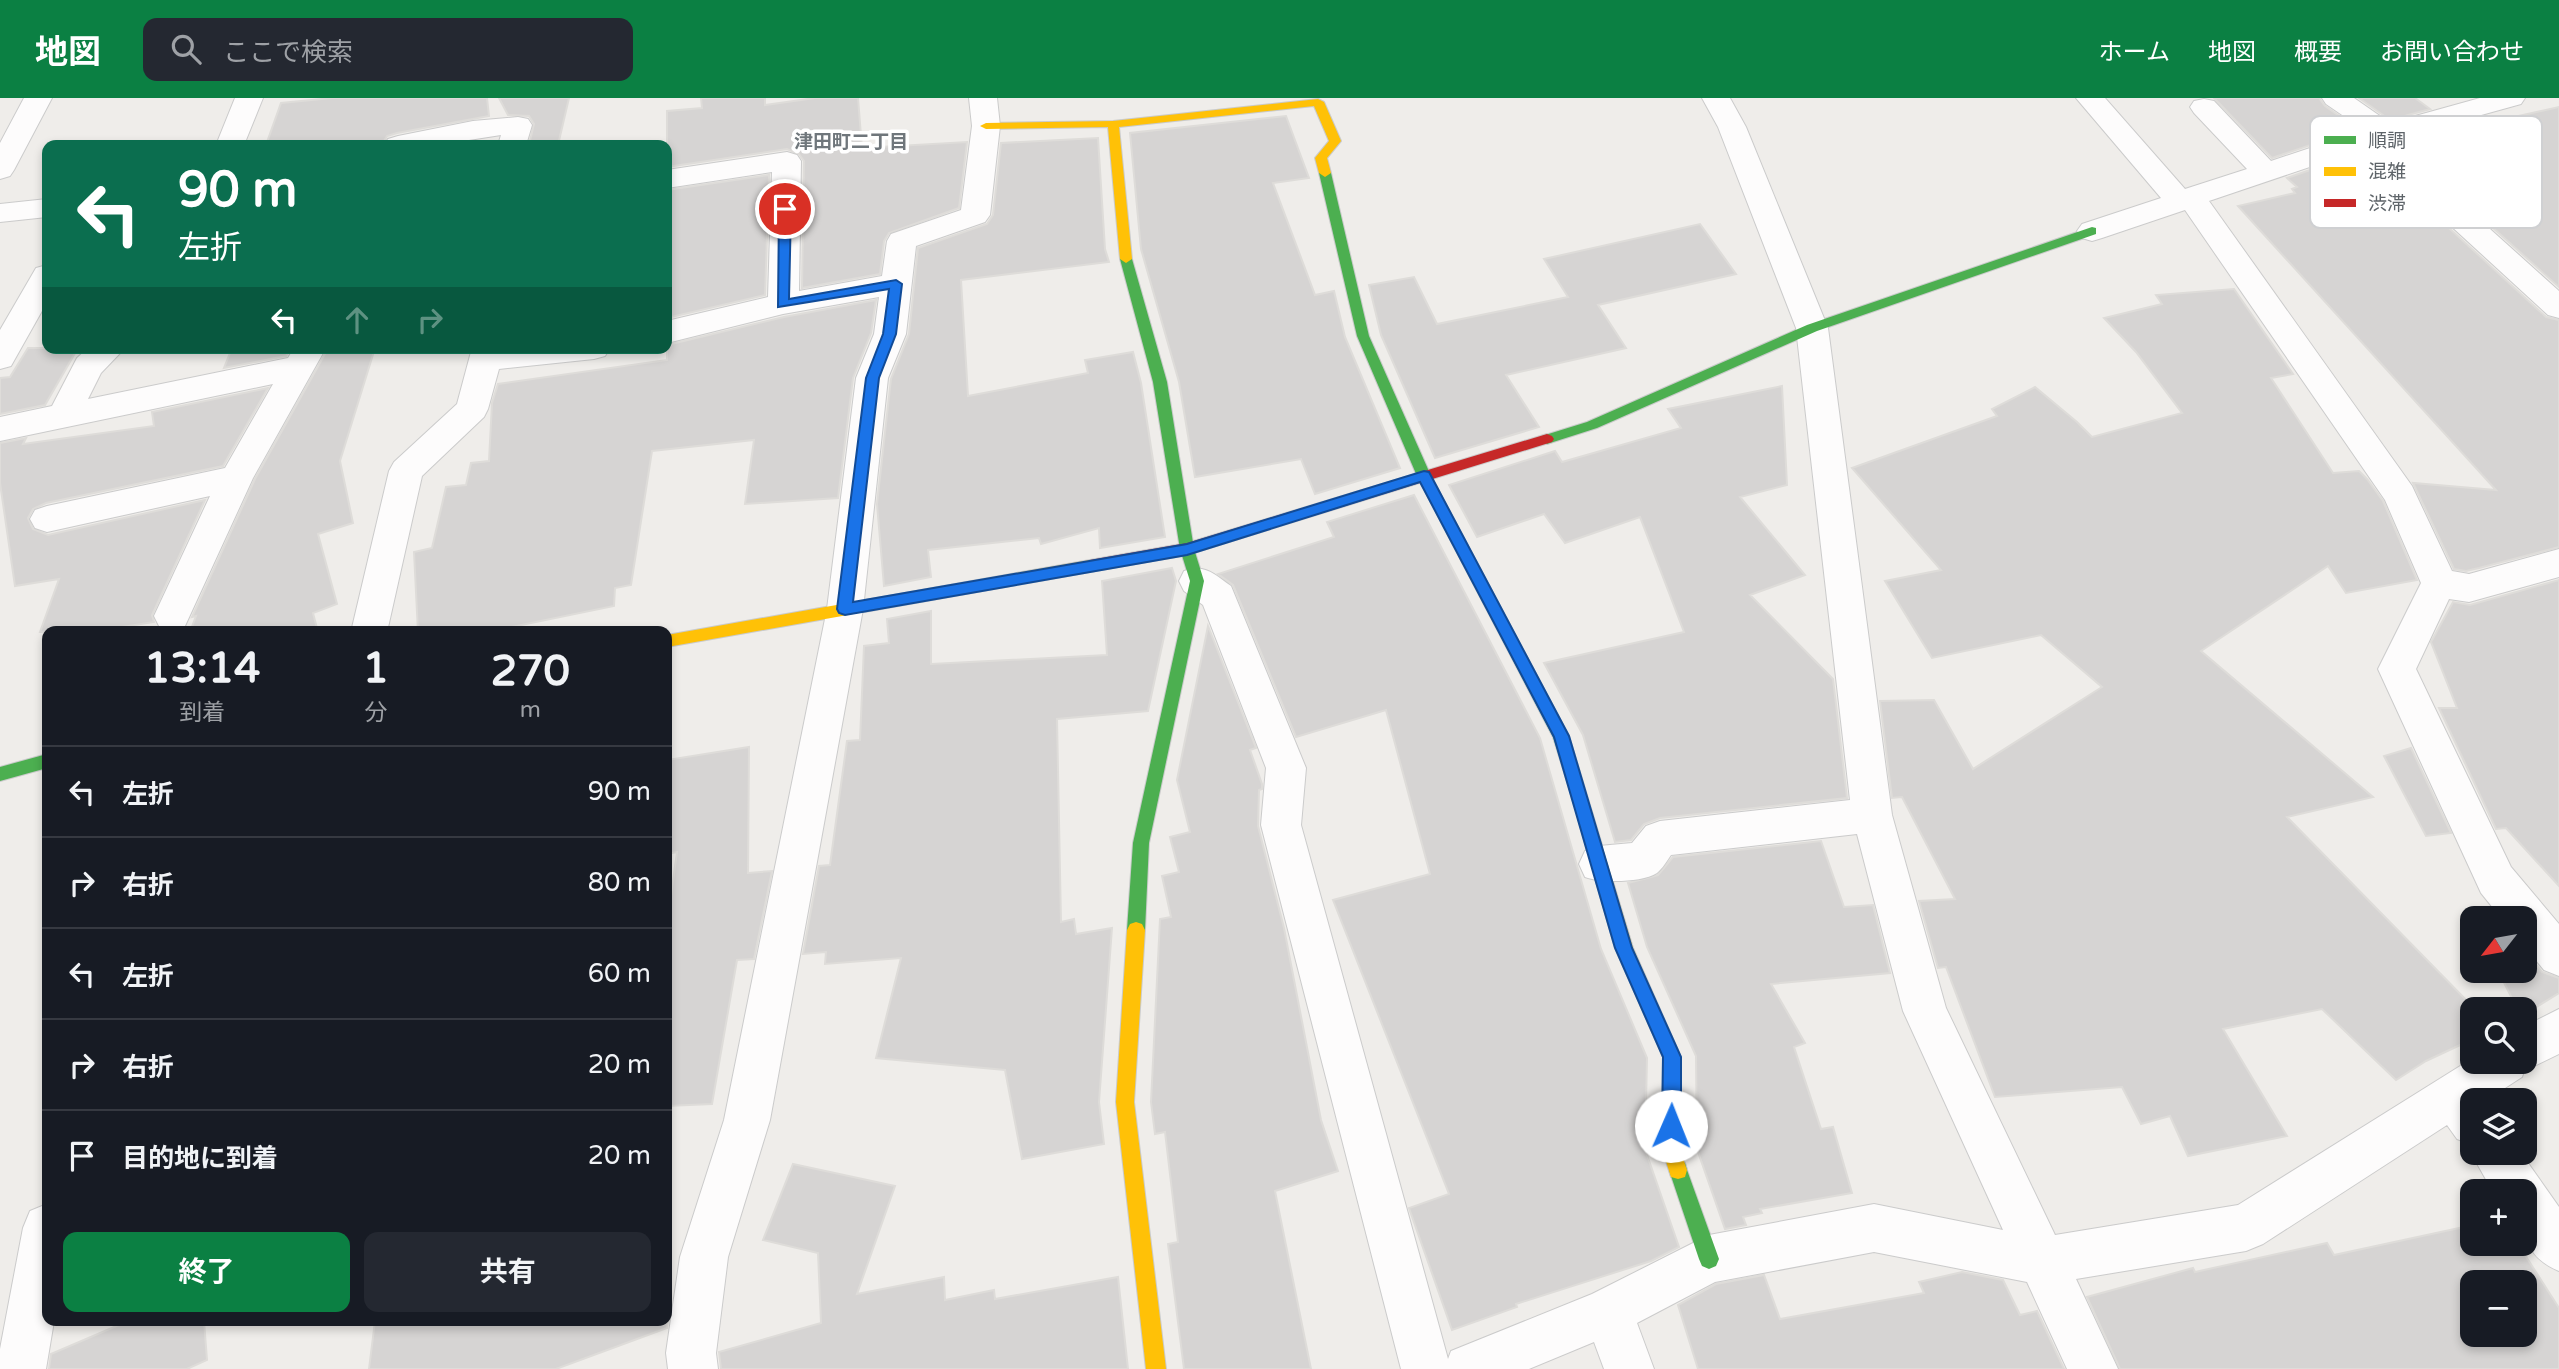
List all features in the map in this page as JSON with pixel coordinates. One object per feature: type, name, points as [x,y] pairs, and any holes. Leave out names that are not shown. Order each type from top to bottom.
[{"type":"street","points":[[0,170],[38,98]]},
{"type":"street","points":[[232,140],[249,98]]},
{"type":"street","points":[[473,129],[477,98]]},
{"type":"street","points":[[1716,98],[1732,127],[1812,328],[1872,815],[1925,1011],[2093,1369]]},
{"type":"street","points":[[2090,98],[2185,199],[2400,495],[2438,583],[2398,669],[2496,880],[2559,956]]},
{"type":"street","points":[[2336,98],[2356,116]]},
{"type":"street","points":[[2446,116],[2511,98]]},
{"type":"street","points":[[693,1369],[691,1353],[704,1256],[747,1120],[845,609],[872,378],[890,334],[902,241],[975,215],[985,112],[1113,124],[1318,102],[1335,141],[1321,159],[1363,335],[1424,476],[1562,736],[1623,948],[1672,1057],[1671,1149],[1709,1259]]},
{"type":"street","points":[[2204,107],[2265,172]]},
{"type":"street","points":[[1113,124],[1122,250],[1160,382],[1192,565],[1141,843],[1125,1102],[1156,1369]]},
{"type":"street","points":[[423,140],[473,129],[518,125],[514,140]]},
{"type":"street","points":[[672,639],[845,609],[1192,565],[1424,476],[1592,425],[1812,328],[2310,157]]},
{"type":"street","points":[[672,178],[787,161],[783,304]]},
{"type":"street","points":[[0,213],[42,209]]},
{"type":"street","points":[[2475,228],[2559,308]]},
{"type":"street","points":[[0,358],[42,284]]},
{"type":"street","points":[[672,331],[783,304],[896,284]]},
{"type":"street","points":[[65,414],[88,366],[102,354]]},
{"type":"street","points":[[370,626],[406,471],[472,409],[486,354]]},
{"type":"street","points":[[0,429],[305,357]]},
{"type":"street","points":[[172,616],[236,478],[305,357]]},
{"type":"street","points":[[47,519],[236,478]]},
{"type":"street","points":[[2438,583],[2469,588],[2559,563]]},
{"type":"street","points":[[1192,565],[1218,596],[1286,768],[1281,825],[1426,1369]]},
{"type":"street","points":[[0,774],[42,762]]},
{"type":"street","points":[[1599,864],[1643,860],[1660,839],[1872,815]]},
{"type":"street","points":[[2537,1044],[2559,1030]]},
{"type":"street","points":[[2482,1088],[2495,1074]]},
{"type":"street","points":[[1469,1369],[1608,1312],[1709,1259],[1874,1228],[2041,1261],[2246,1227],[2460,1111]]},
{"type":"street","points":[[2537,1216],[2559,1247]]},
{"type":"street","points":[[21,1369],[42,1255]]},
{"type":"street","points":[[1608,1312],[1629,1369]]},
{"type":"building","points":[[332,98],[487,98],[489,116],[397,133],[387,136],[385,140],[268,140],[281,103]]},
{"type":"building","points":[[499,98],[569,98],[559,140],[530,140],[534,124],[529,116],[508,115]]},
{"type":"building","points":[[701,98],[765,98],[765,105],[815,98],[858,98],[862,148],[967,142],[959,208],[889,233],[884,241],[880,274],[802,288],[804,161],[799,154],[787,149],[672,166],[672,140],[667,140],[667,111],[702,108]]},
{"type":"building","points":[[2214,98],[2319,98],[2339,116],[2310,116],[2310,145],[2272,158]]},
{"type":"building","points":[[2359,98],[2415,98],[2430,109],[2405,116],[2384,116]]},
{"type":"building","points":[[2559,107],[2559,287],[2493,228],[2542,228],[2542,116],[2518,116]]},
{"type":"building","points":[[1286,116],[1309,178],[1273,183],[1315,295],[1334,291],[1345,337],[1400,468],[1315,494],[1301,459],[1195,477],[1179,382],[1141,249],[1130,133]]},
{"type":"building","points":[[1098,138],[1105,249],[1109,262],[961,280],[968,396],[1088,373],[1085,360],[1133,352],[1141,383],[1165,537],[1100,548],[1099,528],[1041,544],[1039,538],[928,550],[931,577],[884,586],[877,504],[891,379],[909,334],[918,248],[987,224],[993,215],[1001,143]]},
{"type":"building","points":[[2310,170],[2310,228],[2449,228],[2546,317],[2559,320],[2559,547],[2466,571],[2454,569],[2413,483],[2496,490],[2238,206],[2295,193],[2292,189],[2297,187],[2287,178]]},
{"type":"building","points":[[769,175],[765,295],[672,317],[672,189]]},
{"type":"building","points":[[1700,224],[1736,274],[1598,305],[1626,348],[1506,375],[1539,427],[1435,458],[1381,335],[1369,285],[1414,277],[1437,324],[1568,297],[1544,259]]},
{"type":"building","points":[[2234,289],[2293,374],[2271,378],[2333,473],[2359,471],[2383,501],[2417,580],[2346,593],[2328,566],[2201,651],[2373,797],[2287,817],[2463,997],[2460,997],[2460,1045],[2426,1061],[2396,1080],[2322,1009],[2223,1029],[2287,1136],[2188,1156],[2170,1116],[2141,1124],[2122,1087],[1995,1097],[1946,967],[1938,968],[1919,901],[1955,899],[1902,797],[1892,798],[1880,701],[1934,700],[1973,769],[2102,687],[2041,635],[1932,658],[1885,581],[1941,570],[1852,468],[1997,416],[1992,409],[2035,387],[2092,437],[2182,413],[2136,352],[2104,318],[2162,304],[2156,295]]},
{"type":"building","points":[[876,300],[871,333],[853,378],[838,498],[745,504],[754,440],[652,451],[631,585],[615,588],[614,606],[516,626],[418,626],[414,552],[432,548],[446,487],[466,485],[471,463],[489,461],[492,403],[498,384],[667,360],[667,354],[672,354],[672,344],[784,317]]},
{"type":"building","points":[[28,348],[42,348],[42,354],[75,354],[45,405],[0,414],[0,378],[10,377]]},
{"type":"building","points":[[230,354],[287,354],[286,356],[224,368]]},
{"type":"building","points":[[325,354],[373,354],[340,461],[353,523],[318,534],[337,604],[313,613],[316,626],[192,626],[196,616],[192,617],[255,479]]},
{"type":"building","points":[[1782,386],[1787,485],[1740,497],[1805,575],[1750,595],[1833,679],[1847,798],[1660,818],[1644,824],[1631,840],[1615,842],[1583,735],[1544,663],[1684,632],[1640,517],[1565,543],[1544,514],[1477,537],[1449,485],[1555,451],[1562,462],[1681,428],[1668,409]]},
{"type":"building","points":[[268,388],[223,466],[46,503],[33,509],[28,518],[33,529],[48,535],[205,500],[152,615],[154,622],[128,626],[42,626],[59,579],[15,586],[0,483],[0,443],[26,438],[23,444],[154,426],[152,412]]},
{"type":"building","points":[[1414,495],[1540,738],[1601,949],[1647,1058],[1645,1149],[1679,1247],[1651,1261],[1516,1304],[1517,1307],[1452,1330],[1409,1208],[1449,1194],[1333,900],[1430,874],[1386,710],[1296,737],[1233,585],[1218,574],[1334,537],[1327,522]]},
{"type":"building","points":[[1172,568],[1176,581],[1148,711],[1057,719],[1061,922],[1074,919],[1076,934],[1112,928],[1099,1102],[1104,1144],[1022,1159],[1005,1070],[876,1058],[901,958],[825,964],[826,952],[803,954],[819,866],[830,865],[847,741],[860,740],[864,646],[889,643],[887,619],[931,611],[931,664],[1107,655],[1102,581]]},
{"type":"building","points":[[2559,580],[2559,886],[2506,828],[2496,829],[2439,708],[2457,708],[2431,642],[2453,602],[2470,605]]},
{"type":"building","points":[[1208,626],[1256,748],[1250,750],[1262,784],[1262,789],[1259,790],[1258,826],[1284,928],[1321,1120],[1338,1171],[1275,1191],[1311,1369],[1184,1369],[1168,1244],[1178,1242],[1165,1132],[1155,1134],[1151,1102],[1160,919],[1171,917],[1162,876],[1179,872],[1170,837],[1190,832],[1177,780]]},
{"type":"building","points":[[749,747],[748,873],[772,871],[754,959],[737,960],[712,1104],[672,1106],[672,888],[677,852],[672,853],[672,759]]},
{"type":"building","points":[[2411,748],[2451,833],[2426,836],[2384,756]]},
{"type":"building","points":[[1821,841],[1844,907],[1873,905],[1890,973],[1771,984],[1805,1043],[1794,1047],[1821,1129],[1833,1127],[1852,1193],[1760,1209],[1762,1213],[1743,1217],[1746,1225],[1725,1229],[1697,1149],[1696,1056],[1647,947],[1628,883],[1658,875],[1673,857]]},
{"type":"building","points":[[2538,967],[2542,972],[2559,978],[2559,993],[2537,1007],[2537,997],[2511,997],[2505,984],[2538,984]]},
{"type":"building","points":[[793,1164],[895,1186],[857,1294],[944,1277],[945,1300],[994,1290],[995,1299],[1118,1277],[1128,1369],[721,1369],[719,1352],[821,1323],[818,1253],[763,1240]]},
{"type":"building","points":[[2460,1228],[2460,1256],[2526,1256],[2535,1270],[2460,1270],[2460,1347],[2537,1347],[2537,1274],[2559,1308],[2559,1369],[2120,1369],[2087,1297],[2193,1268],[2195,1272],[2327,1243],[2334,1255]]},
{"type":"building","points":[[1962,1272],[2003,1280],[2020,1315],[2037,1311],[2064,1369],[1698,1369],[1678,1305],[1716,1284],[1764,1275],[1780,1319],[1924,1293],[1919,1282]]},
{"type":"building","points":[[116,1326],[204,1326],[207,1360],[187,1369],[49,1369],[51,1354]]},
{"type":"building","points":[[374,1326],[667,1326],[556,1369],[369,1369]]},
{"type":"traffic: fast","points":[[1325,173],[1363,336],[1424,476],[1561,736],[1585,815]]},
{"type":"traffic: fast","points":[[1547,439],[1592,425],[1812,328],[2092,231]]},
{"type":"traffic: fast","points":[[1126,259],[1160,382],[1187,549],[1197,581],[1141,843],[1136,930]]},
{"type":"traffic: fast","points":[[0,774],[42,762]]},
{"type":"traffic: fast","points":[[1678,1170],[1709,1259]]},
{"type":"traffic: slow","points":[[1113,124],[1318,102],[1335,141],[1321,158],[1325,173]]},
{"type":"traffic: slow","points":[[986,126],[1113,124],[1126,259]]},
{"type":"traffic: slow","points":[[672,640],[1090,566]]},
{"type":"traffic: slow","points":[[1585,815],[1624,948],[1672,1057],[1671,1149],[1678,1170]]},
{"type":"traffic: slow","points":[[1136,930],[1125,1102],[1156,1369]]},
{"type":"traffic: jam","points":[[1090,566],[1187,549],[1547,439]]},
{"type":"district","name":"津田町二丁目","points":[[851,141]]},
{"type":"route","points":[[785,209],[783,304],[896,284],[890,334],[872,378],[845,609],[1187,549],[1424,476],[1562,736],[1623,948],[1672,1057],[1671,1126]]}]
